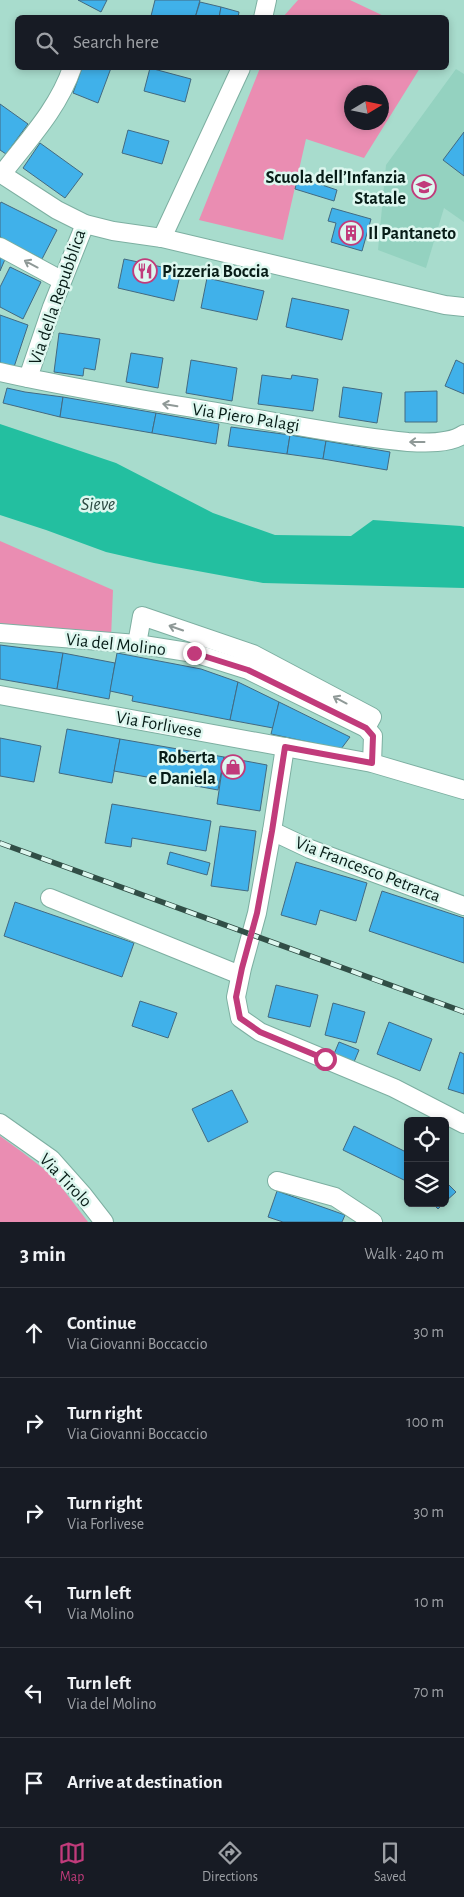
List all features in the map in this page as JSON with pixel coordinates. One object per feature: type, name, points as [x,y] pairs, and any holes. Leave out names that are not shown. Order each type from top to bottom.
[{"type":"street","points":[[264,15],[267,0]]},
{"type":"street","points":[[1,173],[51,112],[71,70]]},
{"type":"street","points":[[162,238],[241,70]]},
{"type":"street","name":"Via della Repubblica","points":[[1,173],[57,210],[84,224],[62,280],[28,378]]},
{"type":"street","points":[[84,224],[113,231],[162,238],[445,305],[464,307]]},
{"type":"street","points":[[0,247],[62,280]]},
{"type":"street","points":[[445,305],[464,315]]},
{"type":"street","name":"Via Piero Palagi","points":[[0,372],[153,402],[410,442],[439,441],[458,438],[464,434]]},
{"type":"street","points":[[137,644],[142,616],[253,654],[372,717],[366,728],[373,736],[372,763]]},
{"type":"street","name":"Via del Molino","points":[[0,632],[137,644],[194,653],[248,670],[366,728]]},
{"type":"street","name":"Via Forlivese","points":[[0,695],[372,763],[464,790]]},
{"type":"street","points":[[285,747],[257,913],[236,997],[240,1018],[260,1032],[394,1088],[464,1124]]},
{"type":"street","name":"Via Francesco Petrarca","points":[[272,831],[310,849],[464,906]]},
{"type":"street","points":[[50,898],[240,975]]},
{"type":"street","name":"Via Tirolo","points":[[0,1123],[51,1159],[104,1222]]},
{"type":"street","points":[[277,1181],[335,1197],[373,1222]]},
{"type":"shaded area","points":[[298,0],[350,0],[382,15],[285,15]]},
{"type":"shaded area","name":"Scuola dell’Infanzia Statale","points":[[456,69],[464,74],[464,222],[444,208],[426,268],[378,250],[386,165]]},
{"type":"shaded area","points":[[259,70],[419,70],[389,118],[389,85],[344,85],[344,130],[381,130],[364,158],[306,139],[283,240],[199,220]]},
{"type":"shaded area","points":[[0,541],[113,590],[111,638],[0,630]]},
{"type":"shaded area","points":[[0,1136],[53,1176],[88,1222],[0,1222]]},
{"type":"water","name":"Sieve","points":[[0,424],[116,463],[213,513],[275,535],[351,536],[373,520],[464,527],[464,588],[263,583],[106,552],[0,515]]},
{"type":"building","points":[[78,0],[107,0],[101,12]]},
{"type":"building","points":[[155,0],[200,0],[196,15],[151,15]]},
{"type":"building","points":[[200,2],[221,7],[220,15],[196,15]]},
{"type":"building","points":[[221,7],[239,12],[238,15],[220,15]]},
{"type":"building","points":[[81,70],[110,70],[98,103],[73,93]]},
{"type":"building","points":[[149,70],[157,70],[191,79],[185,102],[144,91]]},
{"type":"building","points":[[0,104],[28,124],[6,154],[0,150]]},
{"type":"building","points":[[128,130],[169,141],[162,164],[122,153]]},
{"type":"building","points":[[464,132],[464,176],[443,160]]},
{"type":"building","points":[[40,143],[83,174],[65,198],[23,168]]},
{"type":"building","points":[[298,177],[337,190],[334,201],[295,189]]},
{"type":"building","points":[[1,202],[57,230],[42,259],[0,237]]},
{"type":"building","name":"Il Pantaneto","points":[[332,208],[371,219],[362,251],[331,242],[336,223],[328,221]]},
{"type":"building","points":[[0,255],[6,257],[0,271]]},
{"type":"building","points":[[124,259],[181,271],[174,301],[118,288]]},
{"type":"building","points":[[10,267],[41,282],[23,319],[0,307],[0,287]]},
{"type":"building","points":[[207,278],[264,291],[257,320],[201,308]]},
{"type":"building","points":[[292,298],[349,310],[342,340],[286,327]]},
{"type":"building","points":[[0,315],[28,325],[13,370],[0,366]]},
{"type":"building","points":[[59,333],[100,339],[95,370],[84,368],[83,376],[54,372]]},
{"type":"building","points":[[131,353],[163,358],[158,388],[126,382]]},
{"type":"building","points":[[191,360],[237,368],[232,401],[186,393]]},
{"type":"building","points":[[456,360],[464,364],[464,394],[445,386]]},
{"type":"building","points":[[262,375],[291,379],[292,375],[318,379],[313,411],[258,404]]},
{"type":"building","points":[[343,387],[382,393],[377,423],[339,417]]},
{"type":"building","points":[[7,388],[63,397],[60,417],[3,403]]},
{"type":"building","points":[[437,391],[437,422],[405,422],[405,392]]},
{"type":"building","points":[[63,397],[156,413],[152,433],[60,417]]},
{"type":"building","points":[[156,413],[219,424],[216,444],[152,433]]},
{"type":"building","points":[[231,427],[290,435],[287,454],[228,446]]},
{"type":"building","points":[[290,435],[326,441],[323,459],[287,454]]},
{"type":"building","points":[[326,441],[390,452],[387,470],[323,459]]},
{"type":"building","points":[[0,645],[63,653],[57,689],[0,679]]},
{"type":"building","points":[[63,653],[115,663],[109,699],[57,689]]},
{"type":"building","points":[[117,653],[201,669],[238,682],[230,720],[132,701],[133,696],[110,691]]},
{"type":"building","points":[[238,682],[279,702],[273,728],[230,720]]},
{"type":"building","points":[[279,702],[350,737],[341,749],[271,734]]},
{"type":"building","points":[[67,729],[120,739],[112,783],[59,773]]},
{"type":"building","points":[[0,738],[41,746],[34,782],[0,776]]},
{"type":"building","points":[[120,739],[224,757],[218,790],[114,771]]},
{"type":"building","points":[[224,757],[267,765],[260,811],[217,804]]},
{"type":"building","points":[[112,804],[211,821],[206,851],[132,838],[131,847],[105,843]]},
{"type":"building","points":[[220,826],[256,831],[248,891],[211,886]]},
{"type":"building","points":[[170,852],[210,863],[207,875],[167,864]]},
{"type":"building","points":[[296,862],[367,883],[356,921],[320,910],[316,925],[281,915]]},
{"type":"building","points":[[382,891],[464,918],[464,963],[369,931]]},
{"type":"building","points":[[15,902],[134,943],[122,977],[4,936]]},
{"type":"building","points":[[276,985],[318,995],[310,1027],[268,1017]]},
{"type":"building","points":[[140,1001],[177,1013],[168,1038],[132,1026]]},
{"type":"building","points":[[333,1003],[365,1012],[356,1043],[325,1035]]},
{"type":"building","points":[[389,1022],[432,1039],[420,1071],[377,1054]]},
{"type":"building","points":[[339,1042],[359,1050],[354,1062],[334,1054]]},
{"type":"building","points":[[460,1052],[464,1054],[464,1094],[448,1089]]},
{"type":"building","points":[[232,1090],[248,1122],[208,1142],[192,1109]]},
{"type":"building","points":[[354,1126],[404,1151],[404,1180],[343,1150]]},
{"type":"building","points":[[449,1185],[456,1192],[449,1198]]},
{"type":"building","points":[[277,1191],[345,1215],[342,1222],[283,1222],[268,1217]]},
{"type":"railway","points":[[0,843],[464,1012]]},
{"type":"place","name":"Scuola dell’Infanzia Statale","points":[[424,187]]},
{"type":"place","name":"Il Pantaneto","points":[[351,233]]},
{"type":"place","name":"Pizzeria Boccia","points":[[145,271]]},
{"type":"place","name":"Roberta e Daniela","points":[[233,767]]},
{"type":"route","points":[[194,653],[248,670],[366,728],[373,736],[372,763],[285,747],[257,913],[236,997],[240,1018],[260,1032],[325,1059]]}]
